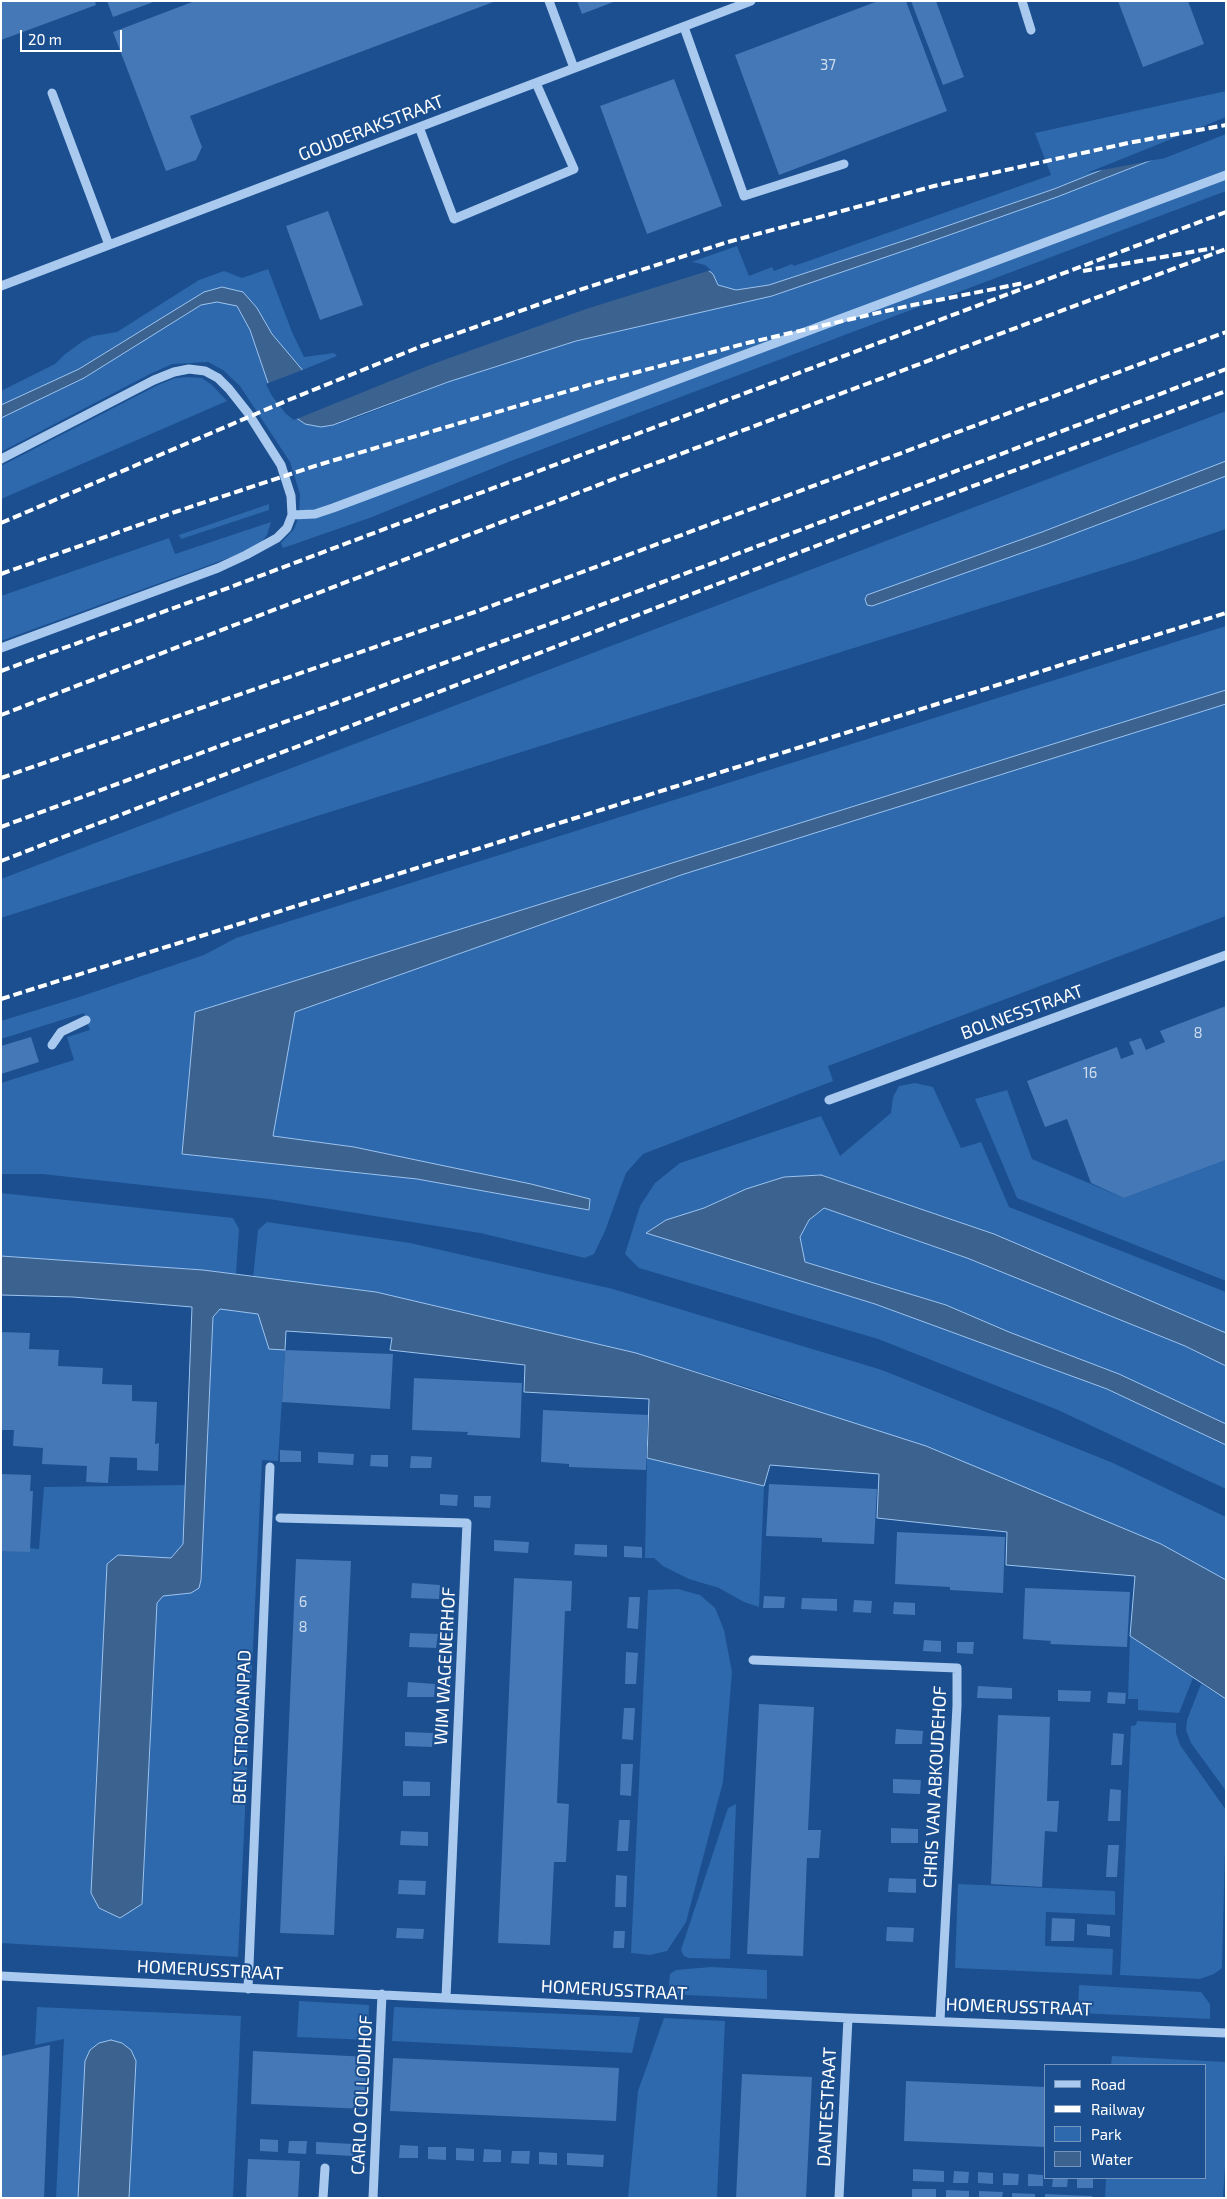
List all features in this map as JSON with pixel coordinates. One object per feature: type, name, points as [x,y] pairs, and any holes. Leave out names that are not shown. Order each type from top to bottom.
[{"type":"street","points":[[548,1],[574,68]]},
{"type":"street","name":"GOUDERAKSTRAAT","points":[[1,286],[751,1]]},
{"type":"street","points":[[1022,1],[1031,30]]},
{"type":"street","points":[[684,27],[744,196],[844,164]]},
{"type":"street","points":[[419,127],[454,219],[574,170],[536,83]]},
{"type":"street","points":[[52,92],[109,245]]},
{"type":"street","points":[[292,515],[315,514],[342,505],[1226,175]]},
{"type":"street","points":[[1,458],[154,380],[174,372],[205,371],[218,378],[229,389],[248,413],[281,465],[291,496],[292,515],[287,528],[277,538],[218,568],[1,648]]},
{"type":"street","name":"BOLNESSTRAAT","points":[[829,1100],[1226,955]]},
{"type":"street","points":[[52,1045],[61,1032],[86,1020]]},
{"type":"street","name":"BEN STROMANPAD","points":[[248,1989],[270,1467]]},
{"type":"street","name":"WIM WAGENERHOF","points":[[280,1518],[467,1523],[446,1998]]},
{"type":"street","name":"CHRIS VAN ABKOUDEHOF","points":[[753,1660],[956,1668],[956,1706],[940,2020]]},
{"type":"street","name":"HOMERUSSTRAAT","points":[[1,1976],[848,2018],[940,2020],[1226,2033]]},
{"type":"street","name":"CARLO COLLODIHOF","points":[[373,2198],[382,1994]]},
{"type":"street","name":"DANTESTRAAT","points":[[839,2198],[848,2018]]},
{"type":"street","name":"CARLO COLLODIHOF","points":[[323,2198],[325,2168]]},
{"type":"green space","points":[[1226,91],[1226,120],[1054,189],[769,285],[736,290],[718,285],[713,274],[680,266],[737,246],[749,276],[772,267],[774,271],[792,264],[794,266],[1051,175],[1035,133]]},
{"type":"green space","points":[[1226,131],[1226,191],[511,461],[372,517],[283,548],[281,543],[294,529],[299,516],[300,494],[290,462],[240,386],[223,370],[208,362],[172,364],[1,452],[1,391],[55,364],[83,341],[93,336],[117,332],[199,280],[224,271],[242,278],[268,269],[292,332],[304,357],[334,353],[337,356],[268,384],[351,420],[448,382],[576,341],[772,296],[1057,197]]},
{"type":"green space","points":[[175,378],[202,378],[212,385],[227,401],[1,499],[1,466],[156,386]]},
{"type":"green space","points":[[1226,411],[1226,529],[1132,561],[317,816],[1,918],[1,879]]},
{"type":"green space","points":[[269,504],[269,510],[181,539],[179,535]]},
{"type":"green space","points":[[271,522],[267,535],[260,544],[245,552],[1,641],[1,596],[169,538],[175,554]]},
{"type":"green space","points":[[1226,626],[1226,690],[195,1012],[182,1154],[417,1179],[589,1209],[354,1147],[273,1136],[295,1012],[681,875],[1226,704],[1226,916],[828,1066],[833,1081],[643,1154],[626,1173],[605,1231],[594,1254],[585,1258],[480,1233],[269,1199],[42,1174],[1,1174],[1,1083],[74,1060],[67,1037],[90,1030],[84,1013],[1,1039],[1,1021],[204,955],[236,938]]},
{"type":"green space","points":[[915,1083],[933,1087],[961,1148],[981,1142],[1009,1207],[1226,1292],[1226,1333],[994,1234],[821,1175],[784,1177],[746,1189],[704,1208],[666,1220],[647,1233],[875,1304],[1107,1389],[1226,1445],[1226,1489],[1058,1410],[878,1339],[639,1268],[625,1254],[640,1206],[655,1183],[680,1163],[821,1116],[840,1156],[891,1113],[893,1097],[899,1086]]},
{"type":"green space","points":[[1007,1090],[1032,1159],[1124,1198],[1226,1160],[1226,1281],[1017,1198],[975,1099]]},
{"type":"green space","points":[[1,1193],[233,1218],[239,1229],[236,1274],[1,1256]]},
{"type":"green space","points":[[823,1208],[967,1258],[1185,1346],[1226,1366],[1226,1424],[1119,1374],[1009,1332],[946,1305],[805,1262],[800,1237],[809,1220]]},
{"type":"green space","points":[[267,1222],[410,1243],[613,1289],[882,1370],[1113,1463],[1226,1517],[1226,1580],[1161,1544],[779,1397],[636,1353],[376,1292],[253,1278],[258,1230]]},
{"type":"green space","points":[[220,1309],[258,1314],[285,1350],[278,1461],[262,1460],[238,1957],[1,1943],[1,1546],[39,1549],[44,1487],[186,1485],[183,1544],[171,1558],[118,1555],[142,1904],[157,1603],[163,1596],[173,1593],[184,1594],[201,1580],[213,1317]]},
{"type":"green space","points":[[647,1458],[764,1486],[759,1607],[744,1602],[719,1588],[689,1579],[663,1566],[654,1558],[645,1558]]},
{"type":"green space","points":[[678,1589],[700,1595],[715,1608],[724,1630],[732,1672],[723,1782],[686,1922],[667,1951],[650,1955],[631,1953],[648,1590]]},
{"type":"green space","points":[[1130,1636],[1193,1678],[1179,1713],[1138,1710],[1138,1699],[1128,1699]]},
{"type":"green space","points":[[1201,1684],[1226,1699],[1226,1791],[1191,1743],[1186,1730],[1187,1720]]},
{"type":"green space","points":[[1137,1721],[1176,1723],[1176,1733],[1180,1745],[1226,1810],[1222,1968],[1214,1974],[1200,1979],[1120,1975],[1131,1726],[1136,1725]]},
{"type":"green space","points":[[736,1804],[730,1959],[689,1958],[684,1956],[681,1950],[728,1808]]},
{"type":"green space","points":[[958,1884],[1115,1891],[1115,1915],[1046,1912],[1045,1946],[1113,1949],[1112,1975],[955,1968]]},
{"type":"green space","points":[[711,1967],[767,1970],[767,1999],[668,1994],[670,1974],[676,1970]]},
{"type":"green space","points":[[1079,1985],[1201,1992],[1210,2004],[1210,2019],[1078,2013]]},
{"type":"green space","points":[[299,2001],[369,2005],[368,2040],[297,2037]]},
{"type":"green space","points":[[37,2007],[241,2016],[233,2198],[129,2198],[136,2061],[111,2040],[99,2043],[90,2050],[85,2061],[78,2198],[56,2198],[64,2039],[35,2045]]},
{"type":"green space","points":[[394,2007],[640,2017],[632,2053],[392,2041]]},
{"type":"green space","points":[[664,2018],[725,2021],[717,2198],[628,2198],[638,2091]]},
{"type":"green space","points":[[1112,2056],[1226,2062],[1226,2152],[1223,2198],[1105,2198],[1106,2179],[1207,2179],[1207,2064],[1111,2064]]},
{"type":"water","points":[[1226,120],[1226,131],[1057,197],[772,296],[576,341],[448,382],[333,425],[321,427],[305,424],[288,412],[268,383],[250,330],[237,306],[217,302],[201,305],[84,378],[1,418],[1,405],[79,369],[204,292],[222,287],[243,292],[257,308],[272,334],[316,386],[324,390],[339,390],[704,267],[713,274],[718,285],[736,290],[769,285],[1054,189]]},
{"type":"water","points":[[1226,461],[1226,476],[1047,544],[872,606],[867,605],[865,599],[867,595],[1042,532]]},
{"type":"water","points":[[1226,690],[1226,704],[681,875],[295,1012],[273,1136],[354,1147],[531,1184],[590,1199],[589,1210],[417,1179],[182,1154],[195,1012]]},
{"type":"water","points":[[821,1175],[994,1234],[1226,1333],[1226,1366],[1185,1346],[967,1258],[824,1208],[809,1220],[800,1237],[805,1262],[946,1305],[1009,1332],[1119,1374],[1226,1424],[1226,1445],[1107,1389],[875,1304],[646,1233],[666,1220],[704,1208],[746,1189],[784,1177]]},
{"type":"water","points":[[1,1256],[203,1270],[376,1292],[636,1353],[926,1446],[1161,1544],[1226,1580],[1226,1699],[1130,1636],[1135,1576],[1006,1565],[1007,1532],[877,1518],[879,1474],[770,1465],[764,1486],[647,1458],[649,1399],[524,1392],[525,1365],[390,1350],[392,1338],[286,1331],[285,1350],[269,1349],[258,1314],[220,1309],[213,1317],[201,1580],[199,1588],[191,1593],[163,1596],[157,1603],[142,1904],[120,1918],[99,1908],[91,1893],[107,1564],[118,1555],[171,1558],[183,1544],[192,1307],[73,1297],[1,1295]]},
{"type":"water","points":[[111,2040],[122,2043],[131,2050],[136,2061],[129,2198],[78,2198],[85,2061],[90,2050],[99,2043]]},
{"type":"pier","points":[[1226,117],[1226,134],[1165,158],[1087,173]]},
{"type":"pier","points":[[693,262],[705,265],[711,270],[586,309],[430,365],[294,420],[286,414],[272,396],[266,384],[305,369],[318,384],[325,388],[338,387],[566,303],[679,264]]},
{"type":"building","points":[[1,1],[95,1],[96,5],[1,40]]},
{"type":"building","points":[[107,1],[156,1],[113,17]]},
{"type":"building","points":[[195,1],[496,1],[190,116],[202,147],[196,160],[166,171],[113,32]]},
{"type":"building","points":[[577,1],[616,1],[582,14]]},
{"type":"building","points":[[878,1],[906,1],[947,111],[779,175],[735,55]]},
{"type":"building","points":[[911,1],[936,1],[964,77],[943,85]]},
{"type":"building","points":[[1118,1],[1188,1],[1204,44],[1143,67]]},
{"type":"building","points":[[674,79],[722,206],[647,234],[600,106]]},
{"type":"building","points":[[328,211],[363,305],[320,320],[286,226]]},
{"type":"building","points":[[1226,1006],[1226,1160],[1124,1198],[1091,1183],[1067,1119],[1045,1127],[1027,1081],[1117,1047],[1121,1059],[1134,1054],[1129,1042],[1141,1038],[1146,1050],[1165,1042],[1160,1031]]},
{"type":"building","points":[[31,1037],[39,1062],[1,1074],[1,1046]]},
{"type":"building","points":[[1,1332],[30,1333],[29,1349],[59,1350],[58,1366],[103,1368],[102,1384],[132,1385],[132,1401],[157,1402],[155,1444],[159,1443],[158,1471],[137,1470],[137,1458],[110,1457],[108,1483],[86,1482],[87,1466],[42,1464],[43,1448],[13,1446],[14,1430],[1,1430]]},
{"type":"building","points":[[285,1350],[393,1354],[390,1409],[282,1402]]},
{"type":"building","points":[[414,1378],[522,1383],[520,1438],[467,1435],[468,1432],[412,1430]]},
{"type":"building","points":[[543,1410],[648,1415],[646,1470],[569,1467],[569,1464],[541,1462]]},
{"type":"building","points":[[280,1450],[301,1451],[301,1462],[280,1462]]},
{"type":"building","points":[[318,1452],[354,1454],[353,1465],[318,1463]]},
{"type":"building","points":[[371,1455],[388,1455],[388,1467],[370,1466]]},
{"type":"building","points":[[411,1456],[432,1457],[431,1468],[410,1468]]},
{"type":"building","points":[[1,1474],[31,1475],[30,1491],[33,1491],[30,1552],[1,1551]]},
{"type":"building","points":[[769,1484],[877,1489],[874,1544],[822,1542],[822,1538],[766,1536]]},
{"type":"building","points":[[440,1494],[458,1495],[457,1506],[440,1505]]},
{"type":"building","points":[[474,1496],[491,1496],[490,1508],[474,1507]]},
{"type":"building","points":[[897,1532],[1005,1537],[1003,1593],[950,1590],[950,1587],[895,1584]]},
{"type":"building","points":[[494,1540],[529,1542],[528,1553],[494,1551]]},
{"type":"building","points":[[575,1544],[607,1545],[607,1557],[574,1555]]},
{"type":"building","points":[[624,1546],[642,1547],[642,1558],[624,1557]]},
{"type":"building","points":[[296,1559],[351,1561],[334,1935],[280,1933]]},
{"type":"building","points":[[514,1578],[572,1581],[571,1611],[565,1611],[557,1803],[569,1804],[566,1862],[554,1862],[550,1945],[498,1943]]},
{"type":"building","points":[[412,1583],[440,1585],[439,1599],[411,1598]]},
{"type":"building","points":[[1025,1588],[1130,1592],[1127,1647],[1050,1644],[1051,1641],[1023,1639]]},
{"type":"building","points":[[764,1596],[785,1597],[784,1608],[763,1608]]},
{"type":"building","points":[[629,1597],[640,1597],[638,1629],[627,1628]]},
{"type":"building","points":[[802,1598],[837,1599],[837,1611],[801,1609]]},
{"type":"building","points":[[854,1600],[872,1601],[871,1613],[853,1612]]},
{"type":"building","points":[[894,1602],[915,1603],[915,1615],[893,1614]]},
{"type":"building","points":[[410,1633],[438,1634],[436,1648],[409,1647]]},
{"type":"building","points":[[924,1640],[941,1641],[941,1652],[923,1651]]},
{"type":"building","points":[[957,1642],[974,1642],[973,1654],[957,1653]]},
{"type":"building","points":[[626,1652],[638,1653],[636,1684],[625,1684]]},
{"type":"building","points":[[408,1682],[435,1684],[434,1697],[407,1697]]},
{"type":"building","points":[[978,1686],[1012,1688],[1012,1699],[977,1698]]},
{"type":"building","points":[[1058,1690],[1091,1691],[1090,1702],[1058,1701]]},
{"type":"building","points":[[1108,1692],[1126,1693],[1125,1704],[1107,1703]]},
{"type":"building","points":[[759,1704],[814,1707],[808,1830],[821,1830],[819,1858],[807,1858],[803,1956],[747,1954]]},
{"type":"building","points":[[624,1708],[635,1708],[633,1740],[622,1739]]},
{"type":"building","points":[[998,1715],[1050,1717],[1047,1801],[1059,1801],[1057,1832],[1045,1831],[1042,1887],[991,1884]]},
{"type":"building","points":[[896,1729],[923,1731],[922,1744],[895,1744]]},
{"type":"building","points":[[405,1732],[433,1733],[432,1747],[405,1746]]},
{"type":"building","points":[[1113,1733],[1124,1734],[1122,1765],[1111,1765]]},
{"type":"building","points":[[621,1764],[633,1764],[631,1796],[620,1795]]},
{"type":"building","points":[[893,1779],[921,1780],[920,1794],[893,1793]]},
{"type":"building","points":[[403,1781],[430,1782],[430,1796],[403,1796]]},
{"type":"building","points":[[1110,1789],[1121,1790],[1120,1821],[1108,1821]]},
{"type":"building","points":[[619,1820],[630,1820],[628,1851],[617,1851]]},
{"type":"building","points":[[891,1828],[918,1829],[918,1843],[891,1843]]},
{"type":"building","points":[[401,1831],[428,1832],[428,1846],[400,1845]]},
{"type":"building","points":[[1108,1845],[1119,1845],[1117,1877],[1106,1877]]},
{"type":"building","points":[[616,1875],[627,1876],[626,1907],[615,1907]]},
{"type":"building","points":[[889,1878],[916,1879],[916,1893],[888,1892]]},
{"type":"building","points":[[399,1880],[426,1881],[425,1895],[398,1894]]},
{"type":"building","points":[[1052,1918],[1075,1919],[1074,1941],[1051,1941]]},
{"type":"building","points":[[1087,1924],[1110,1926],[1110,1937],[1087,1935]]},
{"type":"building","points":[[887,1927],[914,1928],[913,1942],[886,1941]]},
{"type":"building","points":[[397,1928],[424,1929],[423,1939],[396,1938]]},
{"type":"building","points":[[614,1931],[625,1931],[624,1948],[613,1948]]},
{"type":"building","points":[[50,2045],[44,2198],[1,2198],[1,2056]]},
{"type":"building","points":[[253,2051],[368,2057],[365,2109],[251,2104]]},
{"type":"building","points":[[393,2058],[619,2068],[616,2121],[390,2111]]},
{"type":"building","points":[[742,2074],[812,2077],[806,2198],[736,2198]]},
{"type":"building","points":[[906,2081],[1044,2087],[1044,2147],[904,2141]]},
{"type":"building","points":[[260,2139],[278,2140],[278,2152],[260,2151]]},
{"type":"building","points":[[289,2141],[307,2141],[306,2154],[288,2153]]},
{"type":"building","points":[[316,2142],[353,2144],[353,2156],[316,2154]]},
{"type":"building","points":[[400,2145],[418,2146],[418,2158],[399,2158]]},
{"type":"building","points":[[428,2147],[446,2147],[446,2160],[428,2159]]},
{"type":"building","points":[[456,2148],[474,2149],[474,2161],[456,2160]]},
{"type":"building","points":[[484,2149],[501,2150],[501,2162],[483,2162]]},
{"type":"building","points":[[512,2151],[530,2151],[529,2164],[511,2163]]},
{"type":"building","points":[[539,2152],[557,2153],[557,2165],[539,2164]]},
{"type":"building","points":[[567,2153],[604,2155],[603,2167],[567,2165]]},
{"type":"building","points":[[248,2159],[300,2161],[298,2198],[246,2198]]},
{"type":"building","points":[[913,2169],[944,2171],[944,2182],[913,2181]]},
{"type":"building","points":[[954,2171],[969,2172],[968,2183],[953,2183]]},
{"type":"building","points":[[978,2172],[993,2173],[993,2184],[978,2183]]},
{"type":"building","points":[[1003,2173],[1019,2174],[1018,2185],[1003,2185]]},
{"type":"building","points":[[1028,2174],[1043,2175],[1043,2186],[1028,2186]]},
{"type":"building","points":[[1053,2179],[1068,2179],[1067,2187],[1052,2187]]},
{"type":"building","points":[[1077,2179],[1093,2179],[1093,2188],[1077,2188]]},
{"type":"building","points":[[912,2189],[936,2189],[936,2198],[912,2198]]},
{"type":"building","points":[[946,2190],[969,2191],[969,2198],[946,2198]]},
{"type":"building","points":[[979,2191],[1003,2192],[1002,2198],[979,2198]]},
{"type":"building","points":[[1012,2193],[1035,2194],[1035,2198],[1012,2198]]},
{"type":"building","points":[[1045,2194],[1092,2196],[1092,2198],[1045,2198]]},
{"type":"railway","points":[[1,523],[286,401],[422,346],[579,290],[728,242],[934,186],[1128,143],[1226,125]]},
{"type":"railway","points":[[1,671],[212,594],[1226,212]]},
{"type":"railway","points":[[1083,271],[1214,248]]},
{"type":"railway","points":[[1,715],[632,472],[1226,249]]},
{"type":"railway","points":[[1,574],[178,511],[318,465],[592,384],[747,343],[908,306],[1024,283]]},
{"type":"railway","points":[[1,778],[475,612],[1226,332]]},
{"type":"railway","points":[[1,827],[660,583],[1226,369]]},
{"type":"railway","points":[[1,861],[904,512],[1226,391]]},
{"type":"railway","points":[[1,999],[1226,613]]}]
